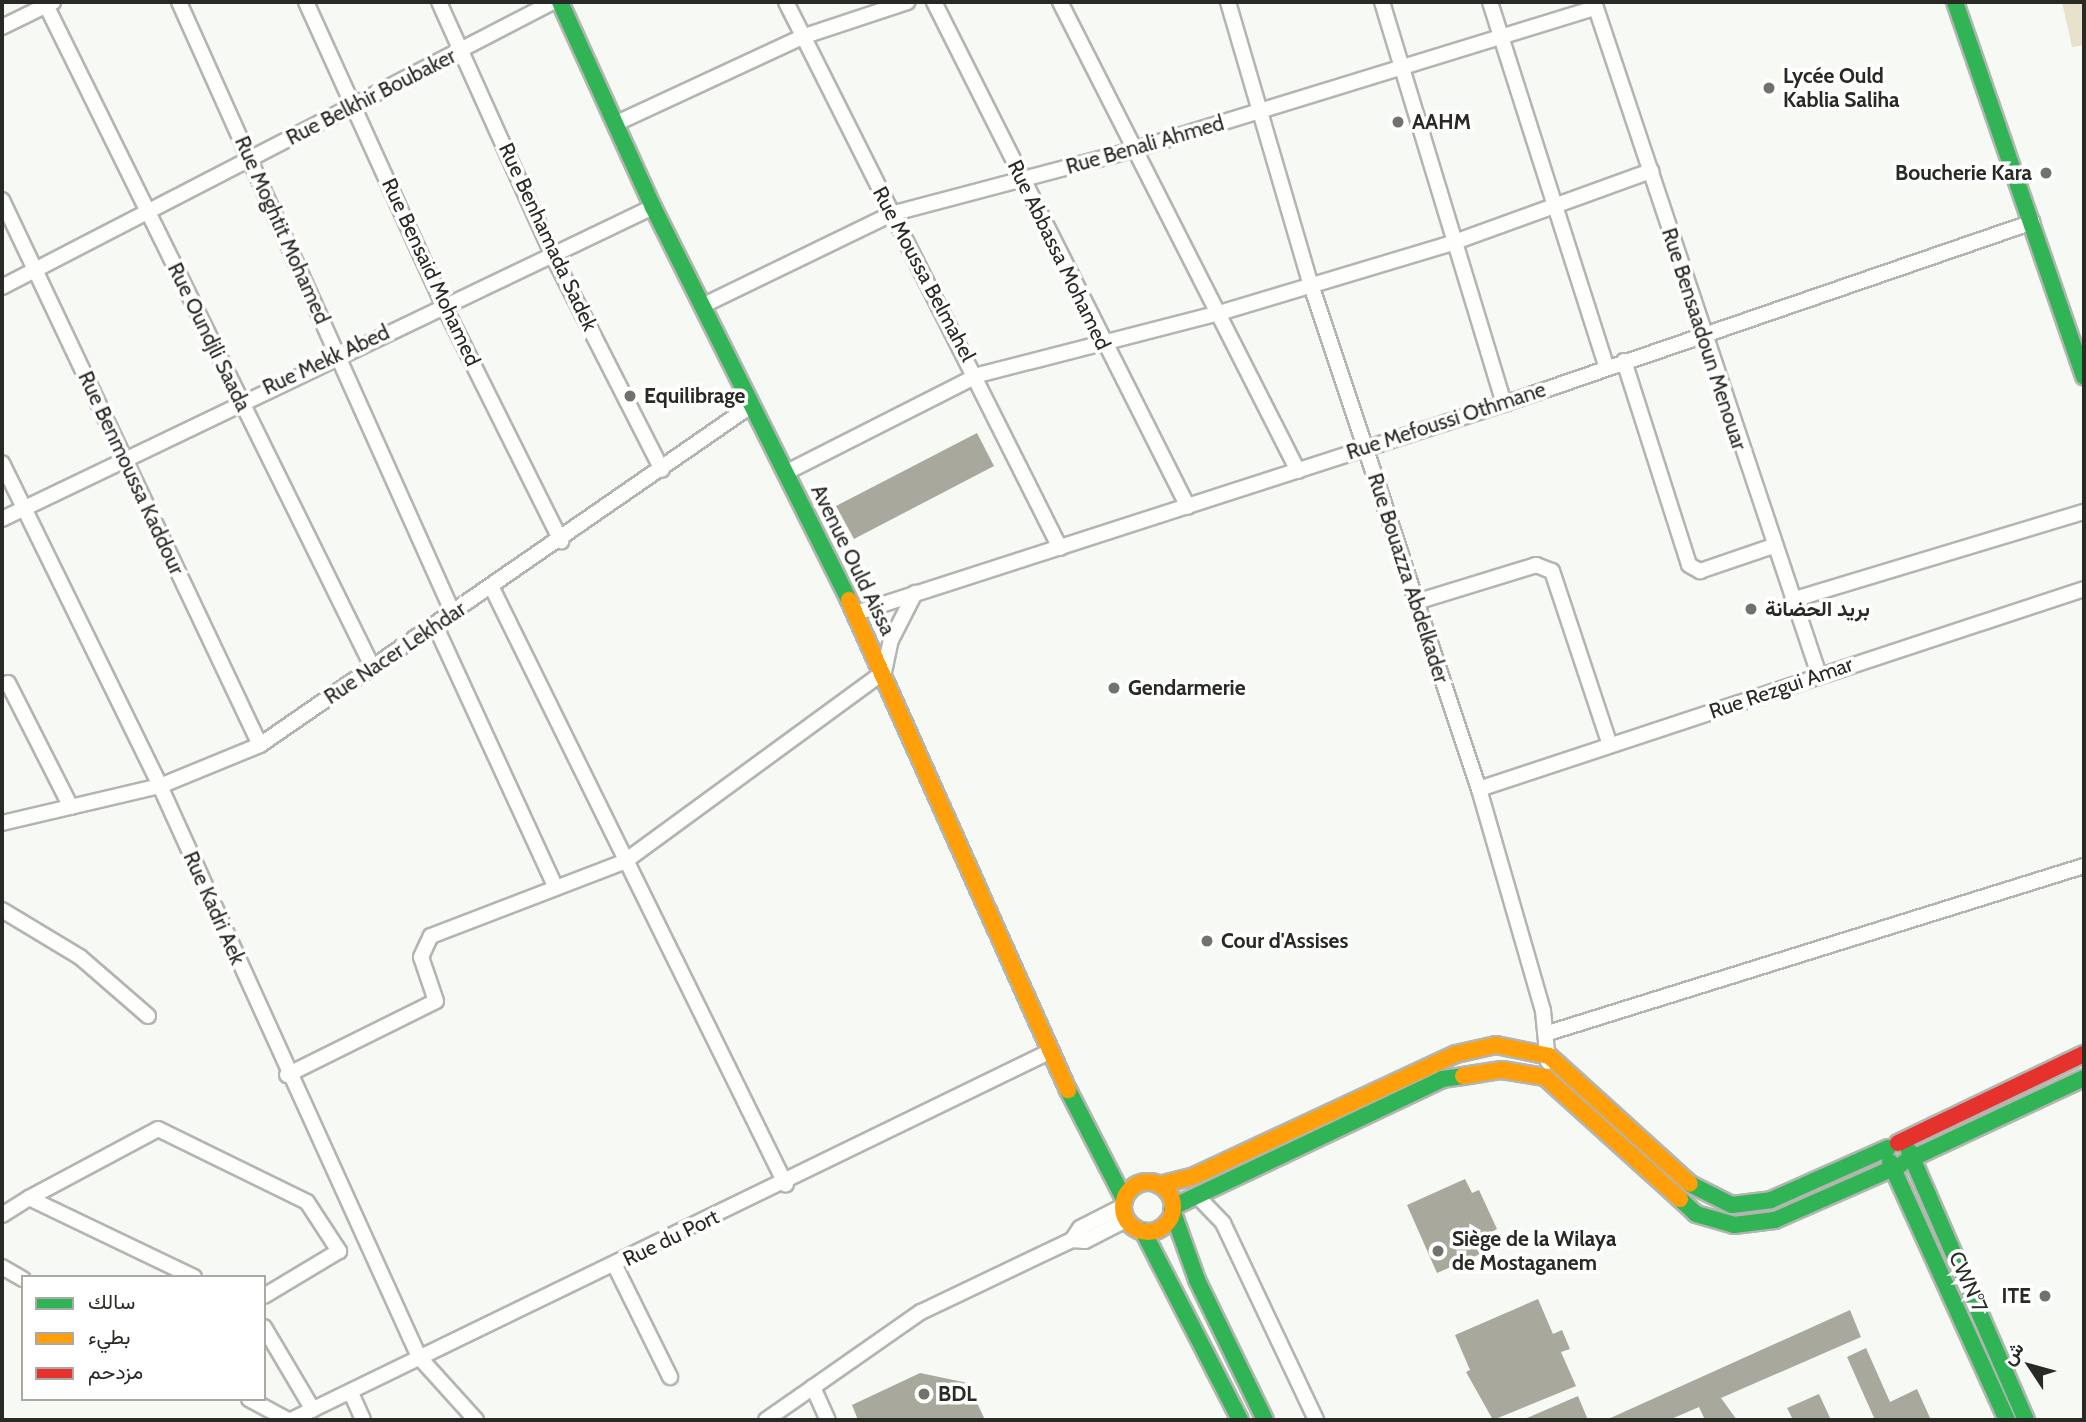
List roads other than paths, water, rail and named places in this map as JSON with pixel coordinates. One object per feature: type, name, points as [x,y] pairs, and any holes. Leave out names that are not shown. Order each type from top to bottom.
[{"type":"main road","name":"Avenue Ould Aissa","points":[[560,2],[653,207],[704,304],[884,672],[1049,1052],[1098,1142],[1125,1208]]},
{"type":"main road","points":[[1955,2],[2084,376]]},
{"type":"main road","points":[[1240,1420],[1143,1231],[1125,1208],[1152,1183],[1192,1177],[1456,1054],[1496,1045],[1549,1056],[1695,1188],[1732,1205],[1771,1200],[1900,1157],[2084,1054]]},
{"type":"main road","points":[[1143,1231],[1162,1227],[1172,1209],[1200,1199],[1442,1079],[1515,1070],[1545,1077],[1676,1198],[1713,1220],[1751,1227],[1900,1157],[2084,1078]]},
{"type":"main road","points":[[1098,1142],[1152,1183],[1172,1209],[1197,1280],[1265,1420]]},
{"type":"main road","points":[[1900,1157],[2026,1420]]},
{"type":"main road","name":"CWN°7","points":[[1900,1157],[2007,1420]]},
{"type":"street","name":"Rue Moghtit Mohamed","points":[[179,2],[453,612]]},
{"type":"street","name":"Rue Bensaid Mohamed","points":[[306,2],[355,102],[444,306],[561,541]]},
{"type":"street","name":"Rue Benhamada Sadek","points":[[439,2],[463,50],[552,254],[662,470]]},
{"type":"street","name":"Rue Belkhir Boubaker","points":[[2,287],[148,213],[355,102],[463,50],[553,2]]},
{"type":"street","name":"Rue Moussa Belmahel","points":[[786,2],[891,214],[978,375],[1060,548]]},
{"type":"street","points":[[617,123],[802,37],[907,2]]},
{"type":"street","name":"Rue Abbassa Mohamed","points":[[934,2],[1104,347],[1188,507]]},
{"type":"street","points":[[1060,2],[1298,471]]},
{"type":"street","name":"Rue Bouazza Abdelkader","points":[[1228,2],[1311,285],[1479,789],[1548,1033],[1549,1056],[1545,1077]]},
{"type":"street","points":[[1382,2],[1402,63],[1452,243],[1504,404]]},
{"type":"street","points":[[1490,2],[1606,366]]},
{"type":"street","points":[[2,27],[49,3]]},
{"type":"street","name":"Rue Oundjli Saada","points":[[49,3],[148,213],[373,668]]},
{"type":"street","name":"Rue Benali Ahmed","points":[[704,304],[891,214],[1133,150],[1260,112],[1402,63],[1595,5]]},
{"type":"street","name":"Rue Bensaadoun Menouar","points":[[1595,5],[1651,171],[1700,336],[1819,676]]},
{"type":"street","points":[[787,472],[978,375],[1104,347],[1452,243],[1553,203],[1651,171]]},
{"type":"street","name":"Rue Benmoussa Kaddour","points":[[2,200],[260,745]]},
{"type":"street","name":"Rue Mekk Abed","points":[[2,519],[241,400],[653,207]]},
{"type":"street","name":"Rue Mefoussi Othmane","points":[[856,613],[1504,404],[1606,366],[2033,222]]},
{"type":"street","points":[[1624,361],[1689,565],[1700,571],[1773,546]]},
{"type":"street","name":"Rue Nacer Lekhdar","points":[[2,823],[160,786],[260,745],[561,541],[752,405]]},
{"type":"street","name":"Rue Kadri Aek","points":[[2,463],[160,786],[287,1075],[419,1357],[476,1420]]},
{"type":"street","points":[[1792,600],[2084,512]]},
{"type":"street","points":[[1416,602],[1536,565],[1552,571],[1610,745]]},
{"type":"street","points":[[492,588],[624,862],[786,1185]]},
{"type":"street","name":"Rue Rezgui Amar","points":[[1479,789],[2084,589]]},
{"type":"street","points":[[287,1075],[436,1000],[421,957],[431,936],[624,862],[884,672],[891,640],[915,593]]},
{"type":"street","points":[[435,625],[556,888]]},
{"type":"street","points":[[8,683],[71,807]]},
{"type":"street","points":[[1548,1033],[2084,866]]},
{"type":"street","points":[[2,910],[80,957],[148,1016]]},
{"type":"street","name":"Rue du Port","points":[[290,1420],[352,1395],[419,1357],[786,1185],[1049,1052]]},
{"type":"street","points":[[2,1215],[158,1129],[307,1202],[340,1251],[266,1295]]},
{"type":"street","points":[[29,1198],[190,1275]]},
{"type":"street","points":[[1200,1199],[1223,1223],[1316,1420]]},
{"type":"street","points":[[766,1420],[922,1312],[1072,1240],[1080,1228],[1125,1208]]},
{"type":"street","points":[[615,1266],[670,1377]]},
{"type":"street","points":[[2,1267],[21,1278]]},
{"type":"street","points":[[266,1330],[313,1410]]},
{"type":"street","points":[[813,1387],[828,1420]]},
{"type":"street","points":[[352,1395],[363,1420]]},
{"type":"street","points":[[252,1401],[290,1420]]},
{"type":"place","name":"Lycée Ould Kablia Saliha","points":[[1769,88]]},
{"type":"place","name":"AAHM","points":[[1398,122]]},
{"type":"place","name":"Boucherie Kara","points":[[2046,173]]},
{"type":"place","name":"Equilibrage","points":[[630,396]]},
{"type":"place","name":"بريد الحضانة","points":[[1751,609]]},
{"type":"place","name":"Gendarmerie","points":[[1114,688]]},
{"type":"place","name":"Cour d'Assises","points":[[1207,941]]},
{"type":"place","name":"Siège de la Wilaya de Mostaganem","points":[[1438,1251]]},
{"type":"place","name":"ITE","points":[[2045,1296]]},
{"type":"place","name":"BDL","points":[[924,1394]]}]
